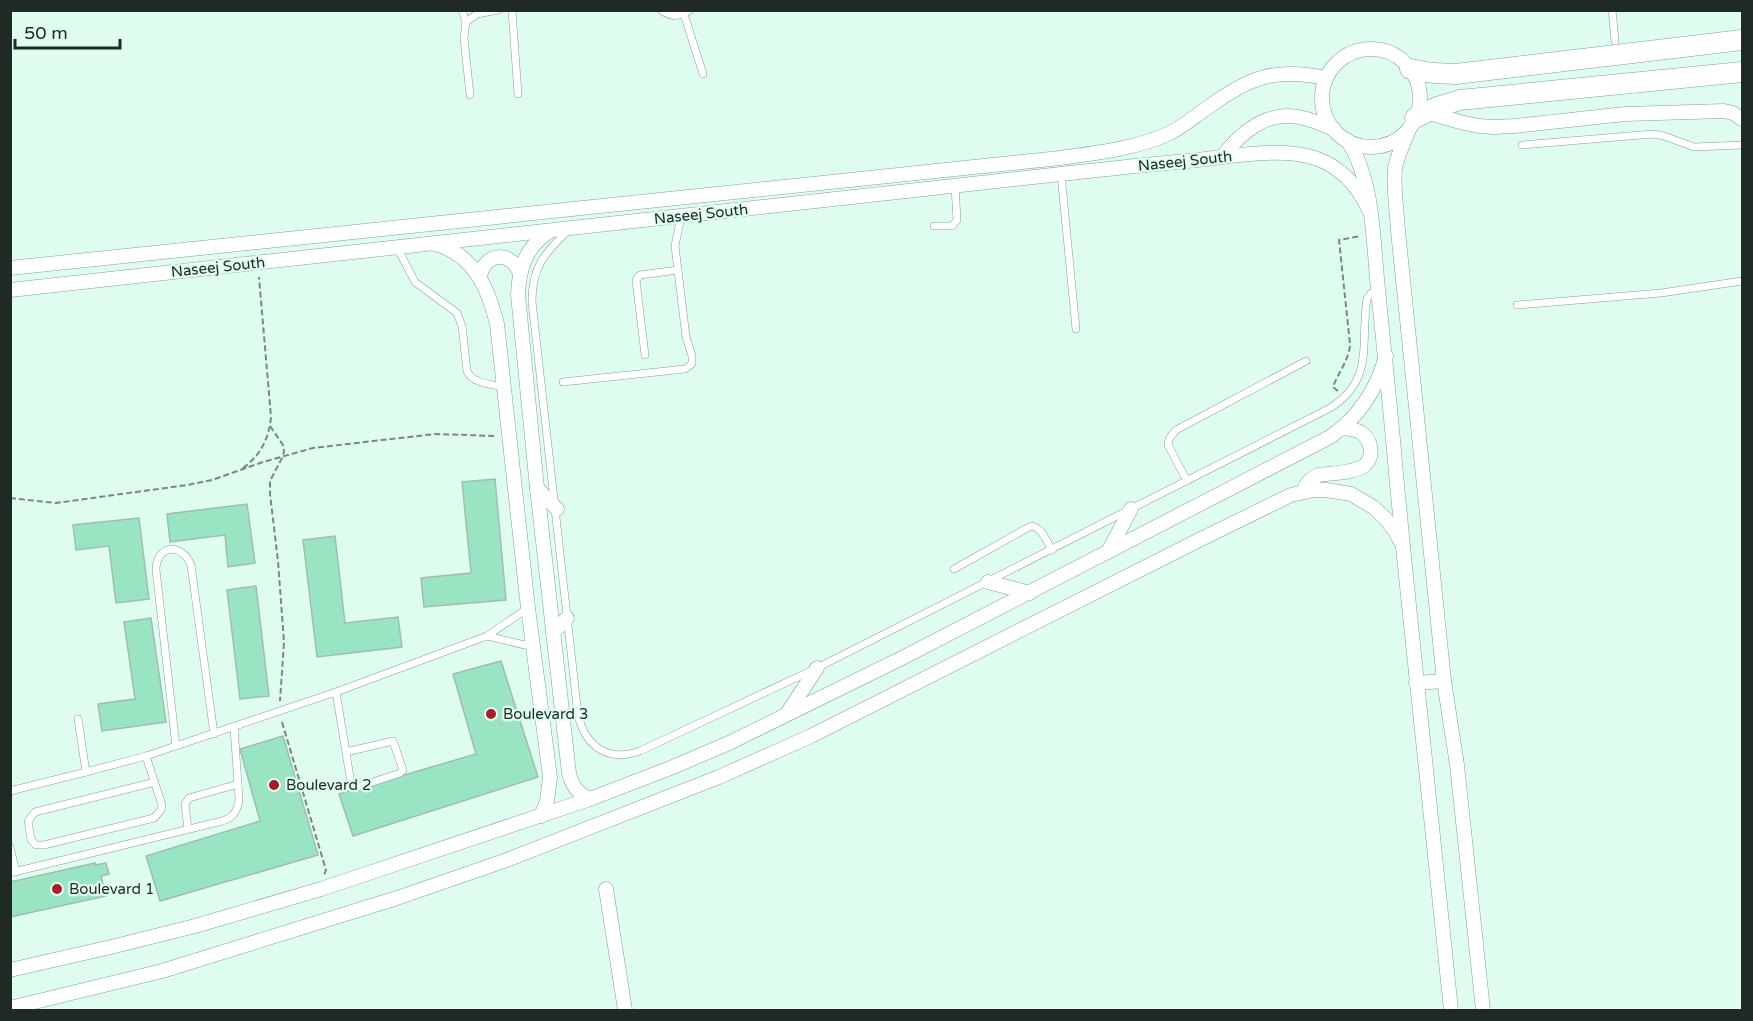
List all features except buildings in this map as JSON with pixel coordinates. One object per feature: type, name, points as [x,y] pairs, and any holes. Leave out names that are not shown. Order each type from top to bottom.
[{"type":"main road","points":[[1410,69],[1432,74],[1456,74],[1743,40]]},
{"type":"main road","points":[[1417,119],[1448,103],[1460,100],[1743,72]]},
{"type":"street","points":[[1334,129],[1324,110],[1322,99],[1326,78],[1338,61],[1356,51],[1376,49],[1395,56],[1410,69],[1416,78],[1420,98],[1417,119],[1398,156],[1395,167],[1398,231],[1444,681],[1458,765],[1483,1011]]},
{"type":"street","points":[[10,268],[1108,152],[1148,141],[1170,132],[1212,104],[1268,75],[1297,73],[1326,78]]},
{"type":"street","points":[[1347,140],[1366,147],[1376,146],[1395,140],[1417,119],[1494,127],[1625,114],[1724,111],[1733,112],[1743,119]]},
{"type":"street","points":[[1222,157],[1246,131],[1262,121],[1291,116],[1334,129],[1347,140],[1362,169],[1370,210],[1386,356],[1416,683],[1451,1011]]},
{"type":"street","name":"Naseej South","points":[[10,290],[1061,174],[1283,153],[1304,155],[1325,162],[1343,174],[1359,191],[1370,210]]},
{"type":"street","points":[[551,231],[532,247],[520,274],[519,306],[553,633],[572,783],[579,793],[590,799]]},
{"type":"street","points":[[430,243],[458,254],[474,268],[492,304],[497,324],[550,785],[548,801],[540,816]]},
{"type":"street","points":[[480,277],[488,261],[499,257],[505,257],[515,263],[520,274]]},
{"type":"street","points":[[10,970],[184,928],[321,889],[590,799],[729,743],[1030,593],[1313,446],[1342,428],[1356,415],[1379,378],[1386,356]]},
{"type":"street","points":[[1303,492],[1313,477],[1359,468],[1369,460],[1371,447],[1365,436],[1354,429],[1342,428]]},
{"type":"street","points":[[537,488],[556,509]]},
{"type":"street","points":[[10,1008],[162,971],[397,898],[504,861],[708,781],[811,736],[1280,499],[1303,492],[1326,490],[1351,494],[1363,500],[1385,518],[1403,546]]},
{"type":"street","points":[[1108,552],[1131,509]]},
{"type":"street","points":[[988,582],[1030,593]]},
{"type":"street","points":[[553,633],[567,618]]},
{"type":"street","points":[[787,714],[817,668]]},
{"type":"street","points":[[1416,683],[1444,681]]},
{"type":"street","points":[[550,785],[554,789],[564,790],[572,783]]},
{"type":"street","points":[[606,889],[625,1011]]},
{"type":"lane","points":[[462,10],[466,22],[464,38],[470,96]]},
{"type":"lane","points":[[466,22],[477,14],[498,10]]},
{"type":"lane","points":[[512,10],[518,94]]},
{"type":"lane","points":[[661,10],[670,15],[687,13],[703,74]]},
{"type":"lane","points":[[1612,10],[1615,41]]},
{"type":"lane","points":[[1522,145],[1653,134],[1694,147],[1743,145]]},
{"type":"lane","points":[[1061,174],[1076,329]]},
{"type":"lane","points":[[934,226],[948,226],[957,220],[954,186]]},
{"type":"lane","points":[[563,382],[685,369],[690,366],[693,361],[686,337],[675,246],[681,216]]},
{"type":"lane","points":[[571,229],[543,257],[535,273],[532,292],[546,432],[580,723],[593,745],[608,753],[625,756],[817,668],[1330,408],[1346,396],[1357,382],[1363,366],[1367,299],[1371,293],[1378,291]]},
{"type":"lane","points":[[393,247],[401,255],[415,282],[457,313],[462,326],[467,371],[471,378],[504,387]]},
{"type":"lane","points":[[645,355],[637,277],[643,274],[678,270]]},
{"type":"lane","points":[[1517,305],[1661,292],[1743,281]]},
{"type":"lane","points":[[1187,481],[1168,445],[1171,434],[1305,361]]},
{"type":"lane","points":[[954,569],[1030,526],[1041,531],[1052,550]]},
{"type":"lane","points":[[176,746],[156,570],[156,562],[166,550],[182,551],[188,557],[191,565],[214,734]]},
{"type":"lane","points":[[10,790],[146,756],[336,692],[487,636],[528,608]]},
{"type":"lane","points":[[487,636],[533,647]]},
{"type":"lane","points":[[336,692],[351,783],[358,787],[403,770],[393,741],[346,752]]},
{"type":"lane","points":[[78,719],[87,772]]},
{"type":"lane","points":[[10,847],[13,872],[231,817],[239,804],[234,727]]},
{"type":"lane","points":[[146,756],[162,805],[154,818],[44,845],[36,845],[31,840],[28,821],[35,812],[154,782]]},
{"type":"lane","points":[[188,829],[185,804],[189,798],[238,784]]},
{"type":"path","points":[[1346,396],[1333,387],[1347,357],[1350,344],[1339,240],[1372,234]]},
{"type":"path","points":[[241,470],[250,463],[263,446],[270,426],[271,408],[258,263]]},
{"type":"path","points":[[270,426],[282,445],[283,456],[270,481],[284,642],[279,712],[326,870],[321,889]]},
{"type":"path","points":[[10,498],[45,503],[193,484],[313,448],[405,436],[509,435]]},
{"type":"place","name":"Boulevard 3","points":[[491,714]]},
{"type":"place","name":"Boulevard 2","points":[[274,785]]},
{"type":"place","name":"Boulevard 1","points":[[57,889]]}]
